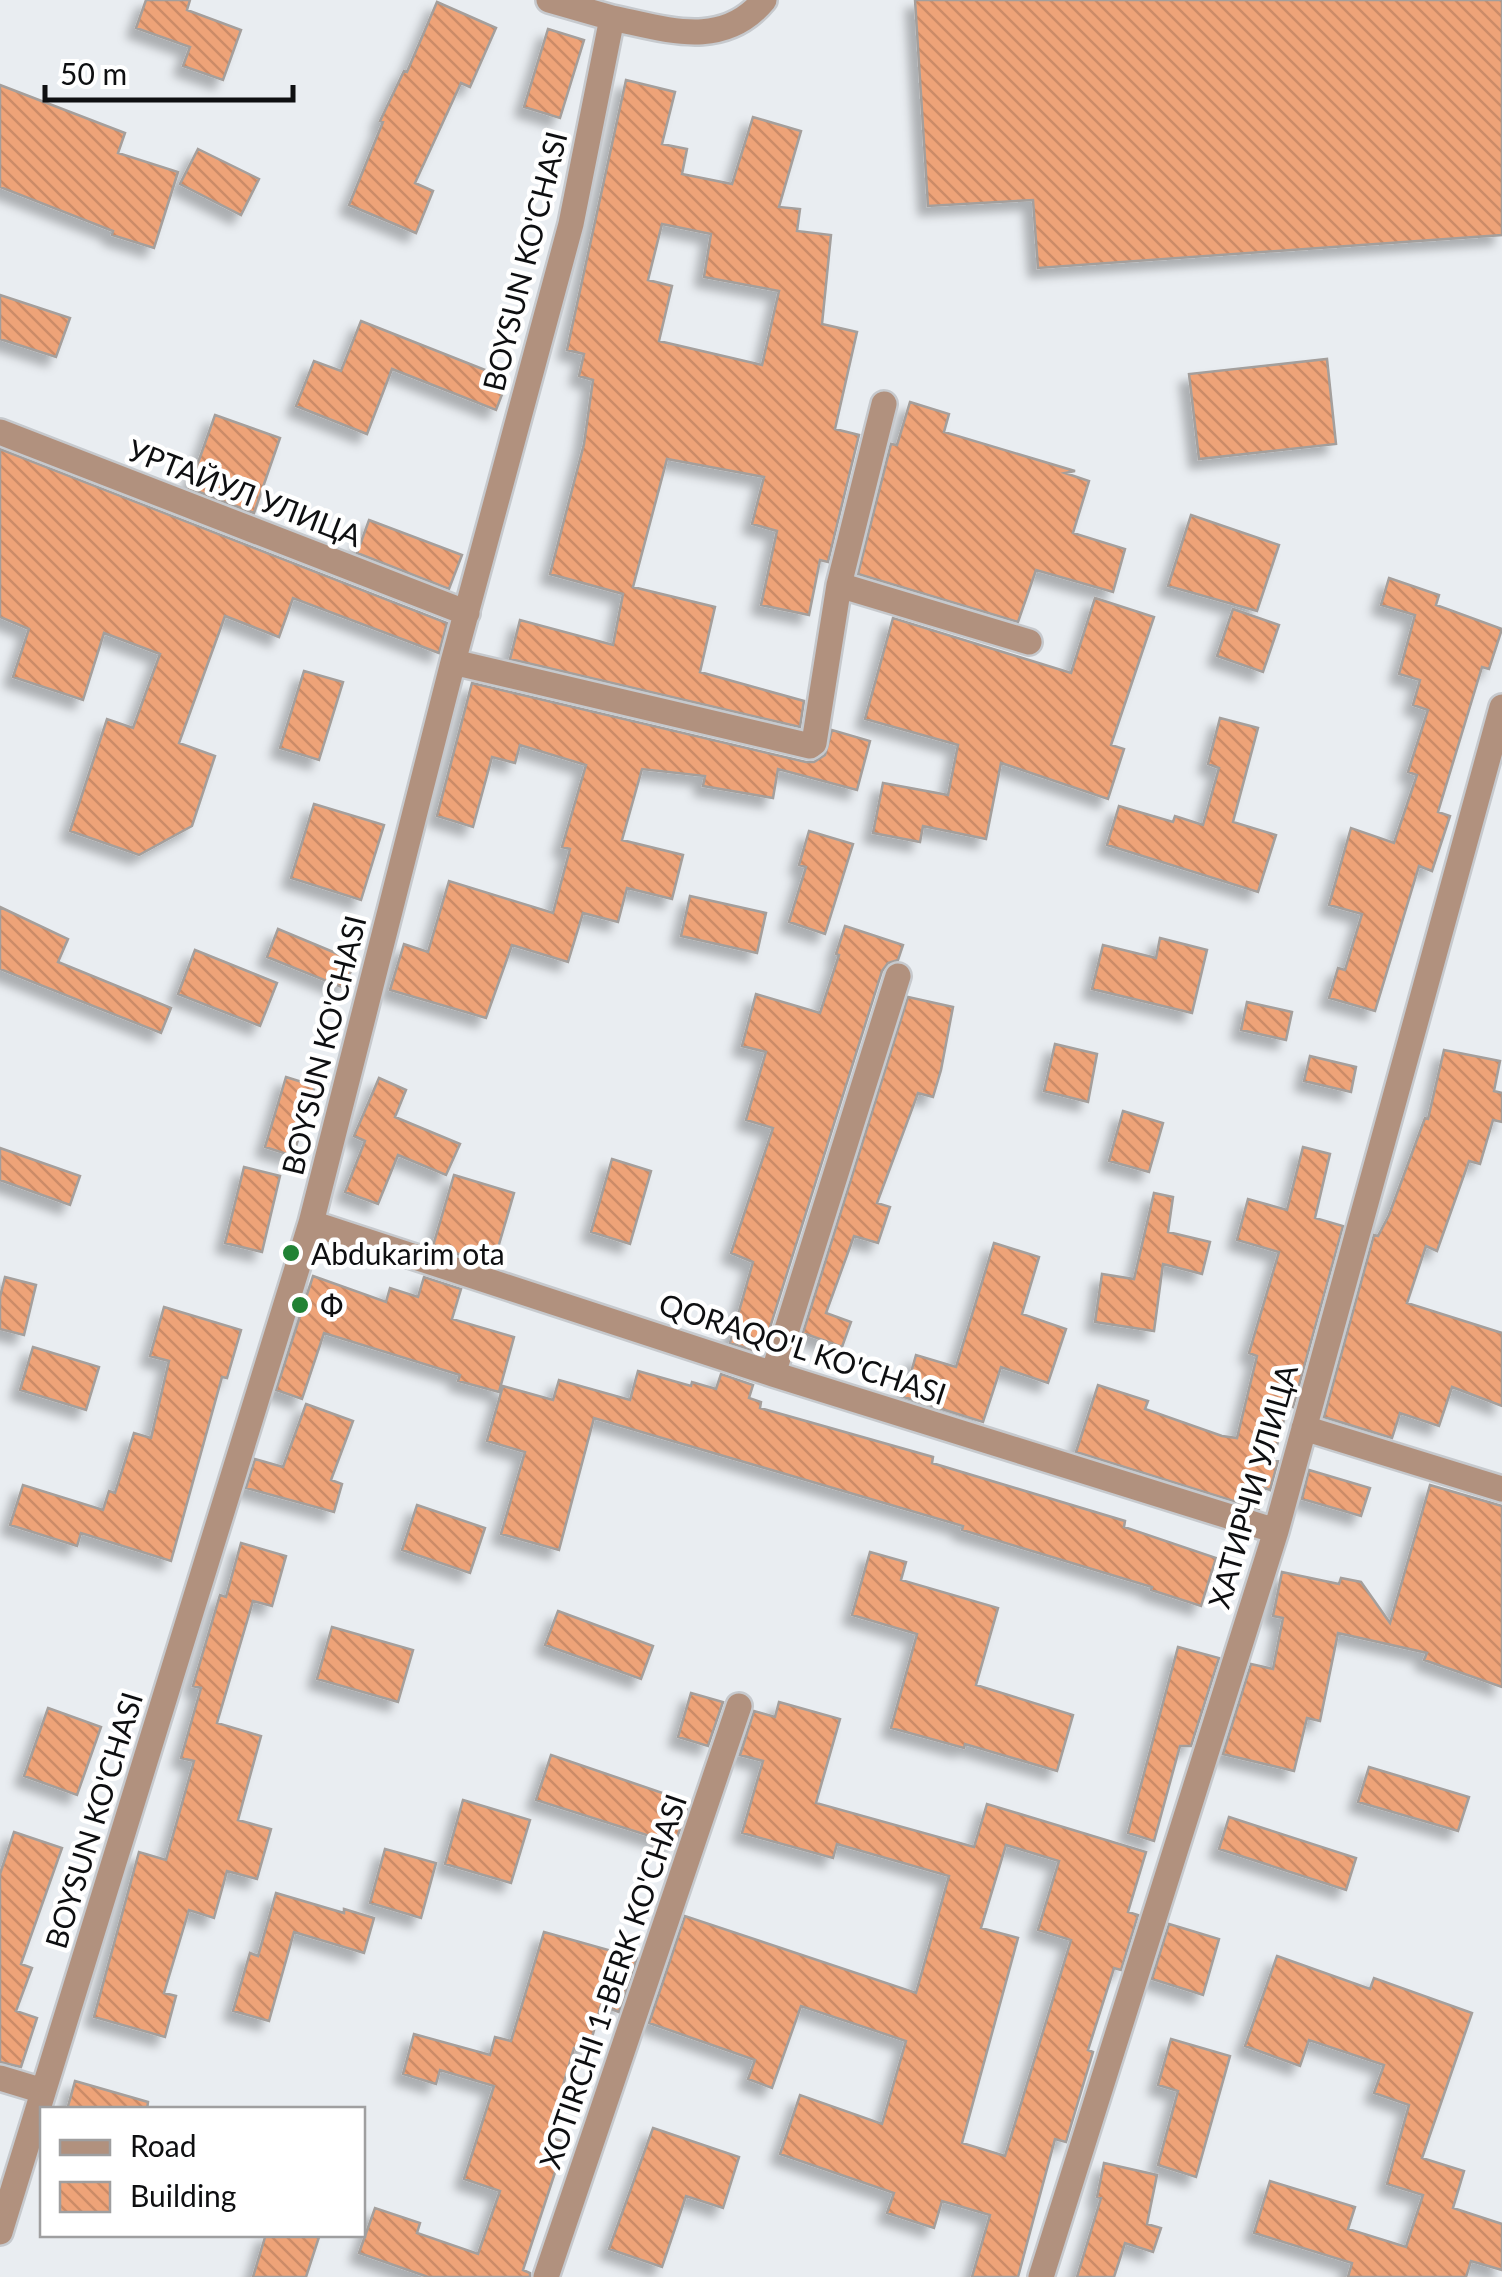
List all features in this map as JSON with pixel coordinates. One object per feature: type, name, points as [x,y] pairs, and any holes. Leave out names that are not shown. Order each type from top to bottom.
[{"type":"street","points":[[549,0],[683,33],[712,33],[739,22],[764,0]]},
{"type":"street","name":"BOYSUN KO'CHASI","points":[[0,2232],[311,1223],[466,613],[571,224],[612,18]]},
{"type":"street","points":[[454,662],[810,746],[814,743],[840,585],[884,404]]},
{"type":"street","name":"УРТАЙУЛ УЛИЦА","points":[[0,432],[466,613]]},
{"type":"street","points":[[840,585],[1029,642]]},
{"type":"street","name":"ХАТИРЧИ УЛИЦА","points":[[1042,2277],[1276,1532],[1502,707]]},
{"type":"street","points":[[773,1374],[898,976]]},
{"type":"street","name":"QORAQO'L KO'CHASI","points":[[311,1223],[1276,1532]]},
{"type":"street","points":[[1304,1428],[1502,1489]]},
{"type":"street","name":"XOTIRCHI 1-BERK KO'CHASI","points":[[546,2277],[739,1706]]},
{"type":"street","points":[[0,2078],[43,2091]]},
{"type":"building","points":[[146,0],[190,0],[187,10],[241,30],[223,80],[183,66],[190,47],[136,28]]},
{"type":"building","points":[[915,0],[1502,0],[1502,235],[1038,268],[1033,200],[928,206]]},
{"type":"building","points":[[437,2],[496,28],[470,87],[461,83],[415,183],[433,191],[416,233],[349,205],[383,122],[380,121],[404,71],[407,72]]},
{"type":"building","points":[[548,29],[584,40],[560,118],[524,107]]},
{"type":"building","points":[[626,80],[675,92],[662,144],[687,149],[682,174],[732,184],[753,117],[801,131],[779,207],[800,209],[797,231],[831,235],[822,324],[857,332],[835,429],[859,435],[828,562],[820,560],[809,615],[761,605],[777,531],[752,524],[764,477],[667,459],[633,587],[715,607],[700,672],[804,701],[800,727],[510,659],[520,620],[613,645],[623,594],[550,574],[584,444],[593,380],[579,376],[584,354],[567,350]],"holes":[[[662,224],[711,234],[704,277],[779,291],[762,365],[659,341],[672,286],[648,280]]]},
{"type":"building","points":[[0,85],[125,133],[118,153],[178,172],[154,248],[112,235],[113,231],[0,187]]},
{"type":"building","points":[[198,149],[259,179],[241,215],[180,184]]},
{"type":"building","points":[[0,295],[70,318],[56,357],[0,339]]},
{"type":"building","points":[[361,321],[508,379],[496,410],[392,369],[367,434],[296,406],[314,361],[341,371]]},
{"type":"building","points":[[1327,359],[1336,444],[1199,459],[1189,374]]},
{"type":"building","points":[[910,402],[949,414],[944,432],[1075,471],[1065,473],[1089,481],[1073,533],[1125,549],[1113,592],[1036,570],[1018,622],[858,574],[891,444],[897,445]]},
{"type":"building","points":[[215,415],[280,438],[254,513],[189,488]]},
{"type":"building","points":[[0,449],[447,623],[439,653],[293,598],[279,637],[225,616],[179,743],[215,756],[192,826],[139,855],[70,831],[107,719],[133,728],[160,654],[104,633],[83,700],[13,677],[29,629],[0,617]]},
{"type":"building","points":[[1191,515],[1279,545],[1257,611],[1168,586]]},
{"type":"building","points":[[369,520],[462,555],[449,589],[357,553]]},
{"type":"building","points":[[1389,578],[1439,595],[1436,605],[1502,629],[1489,669],[1482,667],[1438,812],[1450,816],[1432,871],[1419,866],[1375,1011],[1329,998],[1338,968],[1345,970],[1362,914],[1329,905],[1351,828],[1394,843],[1417,775],[1408,772],[1428,710],[1413,705],[1420,680],[1399,674],[1415,615],[1381,605]]},
{"type":"building","points":[[1095,598],[1154,617],[1111,745],[1124,749],[1108,799],[1001,763],[986,839],[923,826],[920,842],[873,833],[883,783],[948,795],[958,745],[865,719],[893,618],[1071,673]]},
{"type":"building","points":[[1233,609],[1279,625],[1263,672],[1217,656]]},
{"type":"building","points":[[304,671],[343,682],[319,760],[280,748]]},
{"type":"building","points":[[472,683],[806,762],[825,755],[832,730],[870,741],[857,790],[778,769],[773,798],[703,786],[705,776],[642,769],[622,840],[683,855],[672,899],[627,888],[618,922],[583,913],[568,962],[512,945],[486,1018],[390,990],[404,944],[428,952],[449,881],[553,913],[570,849],[562,847],[586,765],[520,745],[515,763],[492,757],[473,827],[437,816]]},
{"type":"building","points":[[1220,718],[1258,728],[1233,822],[1276,835],[1258,892],[1107,845],[1119,806],[1173,822],[1175,816],[1203,825],[1219,768],[1208,764]]},
{"type":"building","points":[[314,804],[384,825],[361,900],[291,878]]},
{"type":"building","points":[[809,831],[853,844],[825,934],[789,922],[806,867],[799,865]]},
{"type":"building","points":[[690,896],[766,913],[757,953],[681,936]]},
{"type":"building","points":[[0,907],[68,939],[58,962],[171,1008],[161,1033],[0,969]]},
{"type":"building","points":[[845,926],[903,945],[898,960],[888,963],[882,971],[762,1353],[730,1343],[753,1262],[731,1253],[773,1128],[746,1120],[766,1052],[742,1046],[756,994],[820,1013]]},
{"type":"building","points":[[278,929],[355,961],[344,988],[267,957]]},
{"type":"building","points":[[1160,938],[1207,950],[1192,1013],[1092,989],[1103,945],[1156,958]]},
{"type":"building","points":[[195,950],[277,983],[260,1026],[178,994]]},
{"type":"building","points":[[908,997],[953,1007],[933,1097],[918,1093],[877,1203],[890,1207],[878,1243],[854,1236],[826,1313],[851,1322],[842,1347],[803,1333]]},
{"type":"building","points":[[1247,1002],[1292,1012],[1286,1040],[1241,1030]]},
{"type":"building","points":[[1055,1044],[1097,1054],[1088,1102],[1044,1091]]},
{"type":"building","points":[[1444,1050],[1500,1061],[1494,1091],[1502,1093],[1502,1122],[1493,1120],[1480,1164],[1469,1161],[1437,1251],[1426,1246],[1407,1303],[1502,1333],[1502,1406],[1452,1387],[1439,1426],[1400,1413],[1392,1438],[1324,1417],[1374,1235],[1378,1236],[1389,1215],[1425,1118],[1428,1119]]},
{"type":"building","points":[[1310,1056],[1356,1067],[1351,1092],[1304,1081]]},
{"type":"building","points":[[286,1077],[315,1086],[293,1156],[265,1147]]},
{"type":"building","points":[[379,1078],[406,1090],[395,1117],[460,1144],[446,1175],[398,1155],[378,1204],[345,1192],[365,1141],[354,1136]]},
{"type":"building","points":[[1123,1111],[1163,1123],[1149,1172],[1109,1161]]},
{"type":"building","points":[[1303,1147],[1330,1154],[1315,1218],[1343,1226],[1293,1407],[1288,1405],[1273,1460],[1278,1461],[1270,1490],[1265,1488],[1259,1509],[1076,1452],[1098,1385],[1148,1401],[1145,1409],[1237,1438],[1257,1356],[1249,1353],[1279,1252],[1237,1240],[1248,1199],[1287,1210]]},
{"type":"building","points":[[0,1148],[80,1176],[70,1205],[0,1180]]},
{"type":"building","points":[[612,1159],[651,1171],[630,1244],[591,1232]]},
{"type":"building","points":[[244,1167],[280,1176],[262,1252],[225,1243]]},
{"type":"building","points":[[454,1175],[514,1193],[493,1265],[433,1246]]},
{"type":"building","points":[[1154,1193],[1173,1197],[1168,1232],[1210,1242],[1202,1274],[1163,1264],[1154,1331],[1095,1322],[1102,1274],[1134,1279]]},
{"type":"building","points":[[994,1243],[1039,1257],[1022,1314],[1066,1329],[1048,1383],[1001,1367],[983,1422],[904,1397],[916,1355],[956,1367]]},
{"type":"building","points":[[313,1276],[386,1302],[390,1288],[418,1297],[424,1277],[461,1289],[452,1319],[514,1337],[499,1392],[458,1381],[460,1375],[324,1333],[302,1399],[276,1390]]},
{"type":"building","points":[[5,1277],[36,1285],[24,1335],[0,1329],[0,1297]]},
{"type":"building","points":[[164,1307],[241,1330],[227,1378],[222,1377],[171,1561],[81,1533],[77,1546],[10,1525],[23,1485],[103,1510],[109,1491],[115,1493],[134,1433],[151,1438],[169,1361],[150,1356]]},
{"type":"building","points":[[33,1347],[99,1367],[86,1410],[20,1390]]},
{"type":"building","points":[[638,1371],[716,1389],[721,1374],[753,1385],[749,1398],[761,1402],[760,1408],[933,1457],[932,1463],[1125,1521],[1124,1527],[1216,1558],[1201,1606],[1151,1590],[1152,1587],[962,1530],[963,1526],[594,1418],[559,1550],[501,1534],[525,1452],[487,1441],[503,1386],[553,1400],[559,1380],[630,1400]]},
{"type":"building","points":[[306,1404],[353,1421],[331,1480],[342,1484],[334,1512],[246,1488],[255,1459],[283,1467]]},
{"type":"building","points":[[1309,1470],[1370,1488],[1361,1516],[1302,1499]]},
{"type":"building","points":[[1430,1485],[1502,1506],[1502,1687],[1424,1660],[1427,1653],[1338,1633],[1320,1721],[1307,1718],[1294,1771],[1223,1754],[1251,1664],[1273,1669],[1283,1618],[1273,1616],[1282,1572],[1339,1584],[1341,1578],[1361,1582],[1390,1623]]},
{"type":"building","points":[[417,1505],[485,1528],[470,1573],[402,1550]]},
{"type":"building","points":[[241,1543],[286,1556],[272,1606],[253,1601],[217,1723],[261,1736],[238,1820],[271,1829],[257,1879],[227,1871],[214,1918],[189,1910],[164,1993],[176,1996],[165,2037],[94,2017],[139,1852],[166,1860],[194,1761],[181,1758],[201,1688],[193,1686],[220,1595],[226,1597]]},
{"type":"building","points":[[870,1552],[906,1562],[901,1580],[998,1608],[976,1685],[1073,1715],[1057,1771],[965,1744],[964,1748],[891,1728],[917,1634],[852,1615]]},
{"type":"building","points":[[558,1611],[653,1646],[641,1679],[545,1645]]},
{"type":"building","points":[[332,1627],[413,1650],[398,1702],[317,1679]]},
{"type":"building","points":[[1178,1647],[1219,1658],[1191,1746],[1180,1746],[1154,1841],[1128,1833]]},
{"type":"building","points":[[691,1693],[723,1702],[708,1746],[678,1737]]},
{"type":"building","points":[[779,1702],[840,1719],[816,1803],[974,1847],[987,1804],[1146,1852],[1128,1912],[1138,1915],[1121,1970],[1114,1968],[1088,2050],[1093,2052],[1066,2142],[1055,2139],[1018,2277],[972,2277],[990,2215],[942,2201],[934,2228],[887,2213],[894,2193],[780,2154],[800,2095],[882,2124],[906,2041],[801,2006],[772,2088],[748,2079],[755,2060],[649,2023],[685,1916],[916,1993],[949,1876],[837,1844],[833,1858],[742,1833],[763,1761],[740,1755],[754,1711],[775,1717]],"holes":[[[1006,1845],[1059,1861],[1038,1930],[1071,1940],[1005,2156],[962,2143],[1018,1938],[981,1928]]]},
{"type":"building","points":[[48,1708],[101,1727],[77,1795],[24,1776]]},
{"type":"building","points":[[551,1755],[689,1802],[675,1844],[536,1800]]},
{"type":"building","points":[[1369,1767],[1469,1797],[1458,1831],[1358,1802]]},
{"type":"building","points":[[463,1800],[530,1820],[511,1883],[445,1864]]},
{"type":"building","points":[[1229,1817],[1356,1858],[1346,1890],[1219,1849]]},
{"type":"building","points":[[14,1832],[62,1848],[21,1964],[32,1968],[16,2011],[37,2018],[21,2067],[0,2062],[0,1874]]},
{"type":"building","points":[[385,1849],[436,1863],[421,1918],[370,1903]]},
{"type":"building","points":[[276,1893],[374,1918],[364,1953],[294,1932],[269,2021],[233,2011],[250,1953],[258,1956]]},
{"type":"building","points":[[1169,1924],[1219,1939],[1203,1995],[1152,1979]]},
{"type":"building","points":[[544,1932],[637,1958],[619,2012],[601,2005],[588,2052],[574,2048],[548,2137],[565,2142],[523,2270],[530,2277],[428,2277],[359,2253],[375,2208],[420,2223],[417,2233],[478,2254],[500,2191],[464,2179],[494,2086],[440,2070],[436,2084],[403,2074],[414,2034],[490,2055],[495,2037],[511,2041]]},
{"type":"building","points":[[1277,1956],[1370,1989],[1374,1978],[1472,2013],[1422,2158],[1464,2171],[1453,2208],[1502,2224],[1502,2270],[1471,2261],[1466,2277],[1348,2277],[1352,2263],[1254,2233],[1270,2181],[1355,2207],[1348,2229],[1406,2247],[1423,2195],[1387,2184],[1409,2105],[1374,2093],[1384,2065],[1309,2040],[1300,2066],[1245,2046]]},
{"type":"building","points":[[1171,2039],[1230,2056],[1196,2177],[1158,2165],[1178,2091],[1158,2085]]},
{"type":"building","points":[[75,2081],[148,2102],[147,2107],[68,2107]]},
{"type":"building","points":[[653,2128],[739,2157],[723,2208],[686,2196],[662,2267],[609,2249]]},
{"type":"building","points":[[1104,2163],[1157,2175],[1147,2224],[1161,2228],[1153,2252],[1125,2243],[1114,2277],[1077,2277],[1101,2198],[1097,2197]]},
{"type":"building","points":[[265,2237],[319,2237],[306,2277],[253,2277]]},
{"type":"place","name":"Abdukarim ota","points":[[291,1253]]},
{"type":"place","name":"Ф","points":[[300,1305]]}]
